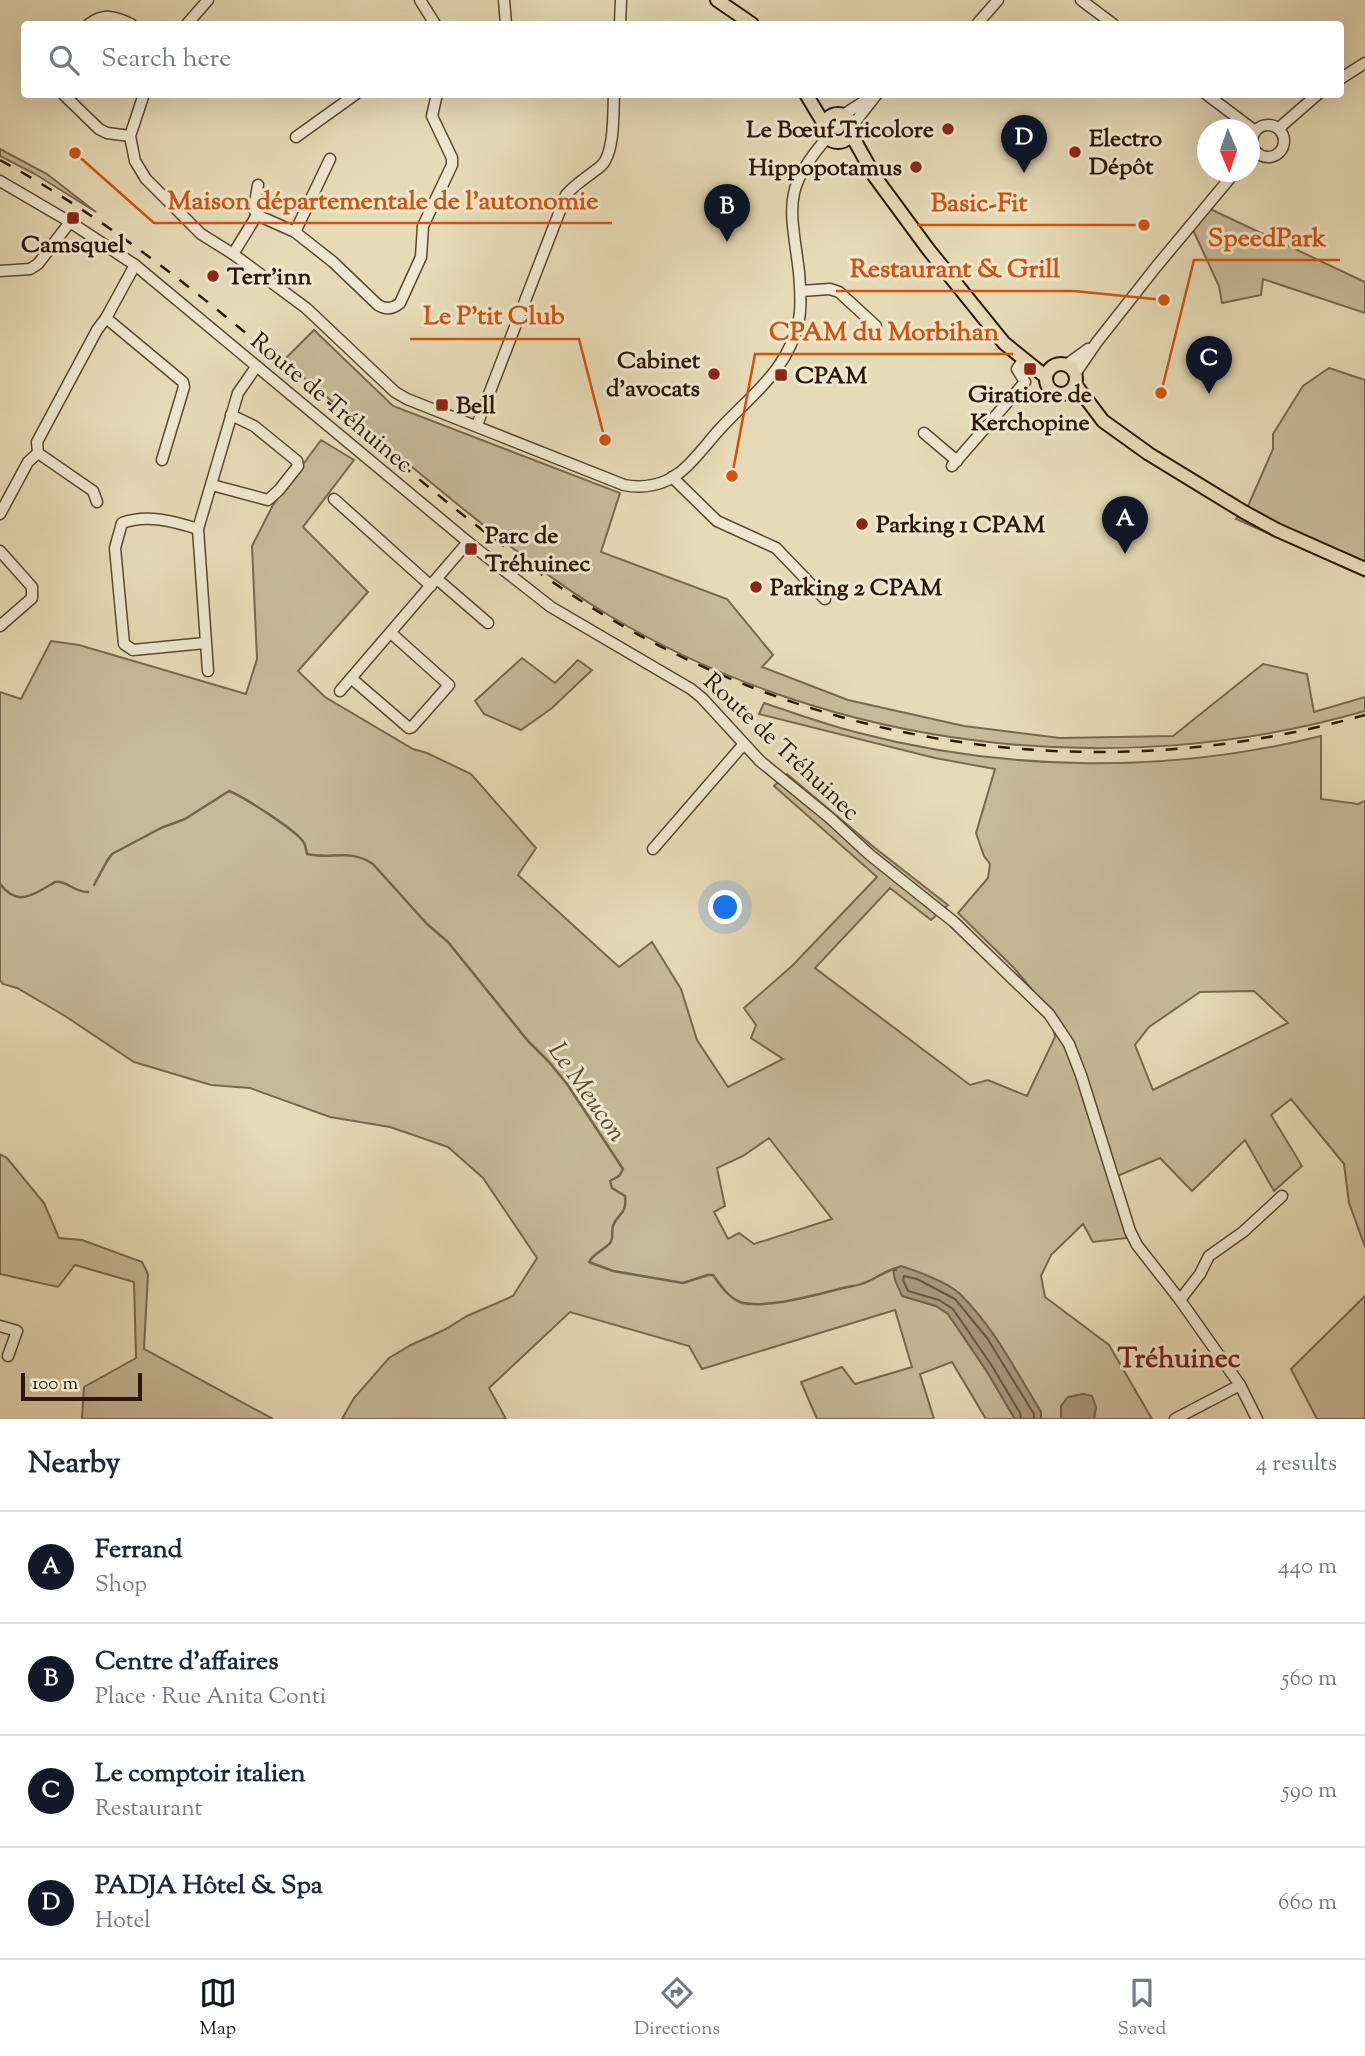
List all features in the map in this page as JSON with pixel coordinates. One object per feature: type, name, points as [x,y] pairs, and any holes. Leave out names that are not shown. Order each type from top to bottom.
[{"type":"main road","points":[[717,0],[748,21]]},
{"type":"main road","points":[[808,98],[824,124]]},
{"type":"main road","points":[[818,98],[850,121],[851,130],[875,177],[928,249],[995,332],[1004,343],[1046,377]]},
{"type":"main road","points":[[838,115],[827,118],[823,132],[875,177]]},
{"type":"main road","points":[[833,141],[846,140],[851,130]]},
{"type":"main road","points":[[995,332],[1067,376],[1105,428],[1277,530],[1365,569]]},
{"type":"main road","points":[[1047,373],[1067,376],[1055,392],[1046,382],[1047,373]]},
{"type":"street","points":[[190,21],[208,0]]},
{"type":"street","points":[[420,0],[433,21]]},
{"type":"street","points":[[504,0],[506,21]]},
{"type":"street","points":[[620,21],[621,0]]},
{"type":"street","points":[[980,21],[998,0]]},
{"type":"street","points":[[1081,0],[1109,21]]},
{"type":"street","points":[[94,21],[107,15],[126,21]]},
{"type":"street","points":[[1344,76],[1365,63]]},
{"type":"street","points":[[67,98],[99,129],[107,133],[130,136]]},
{"type":"street","points":[[143,98],[130,136],[135,161],[146,179],[201,234],[306,308],[395,392],[624,485],[635,487],[650,486],[680,473],[774,374],[789,352],[798,325],[801,291],[792,229],[793,191],[807,162],[833,141]]},
{"type":"street","points":[[296,137],[350,98]]},
{"type":"street","points":[[258,186],[254,209],[257,215],[295,232],[333,262],[378,305],[389,308],[400,303],[421,257],[423,226],[452,165],[452,158],[432,116],[436,98]]},
{"type":"street","points":[[477,425],[566,195],[574,185],[606,160],[610,146],[614,98]]},
{"type":"street","points":[[838,115],[869,98]]},
{"type":"street","points":[[851,130],[873,98]]},
{"type":"street","points":[[1211,98],[1239,119]]},
{"type":"street","points":[[1279,128],[1313,98]]},
{"type":"street","points":[[1260,128],[1266,124],[1279,128]]},
{"type":"street","points":[[1260,156],[1267,157],[1280,153],[1284,140],[1279,128]]},
{"type":"street","points":[[295,232],[330,159]]},
{"type":"street","name":"Route de Tréhuinec","points":[[0,181],[70,222],[135,265],[468,542],[551,607],[691,689],[760,761],[954,922],[1049,1014],[1069,1044],[1081,1075],[1130,1231],[1137,1245],[1240,1385],[1257,1419]]},
{"type":"street","points":[[1067,376],[1227,182]]},
{"type":"street","points":[[233,254],[257,215]]},
{"type":"street","points":[[0,271],[30,269],[38,264],[70,222]]},
{"type":"street","points":[[38,453],[39,435],[135,265]]},
{"type":"street","points":[[801,291],[830,289],[839,292],[876,326]]},
{"type":"street","points":[[106,318],[183,382],[184,387],[162,460]]},
{"type":"street","points":[[924,433],[954,463],[1025,382],[1017,369],[1024,359]]},
{"type":"street","points":[[208,671],[198,529],[238,393],[256,367]]},
{"type":"street","points":[[212,485],[268,500],[279,491],[298,466],[297,461],[254,426],[231,415]]},
{"type":"street","points":[[38,453],[93,491],[97,502]]},
{"type":"street","points":[[0,514],[28,461],[38,453]]},
{"type":"street","points":[[672,477],[717,521],[776,548],[824,600]]},
{"type":"street","points":[[334,499],[488,623]]},
{"type":"street","points":[[198,529],[173,521],[136,518],[122,523],[115,548],[124,644],[133,649],[205,643]]},
{"type":"street","points":[[340,691],[468,542]]},
{"type":"street","points":[[0,551],[33,591],[32,598],[0,626]]},
{"type":"street","points":[[351,678],[409,729],[449,685],[391,632]]},
{"type":"street","points":[[653,849],[743,745]]},
{"type":"street","points":[[1180,1300],[1200,1274],[1209,1256],[1243,1232],[1282,1196]]},
{"type":"street","points":[[0,1326],[17,1331],[8,1356]]},
{"type":"street","points":[[1175,1419],[1240,1385]]},
{"type":"shaded area","points":[[0,149],[47,174],[96,212],[0,156]]},
{"type":"shaded area","points":[[1208,208],[1365,282],[1365,313],[1263,279],[1261,295],[1222,303],[1219,286],[1193,230]]},
{"type":"shaded area","points":[[314,330],[393,406],[620,493],[601,552],[727,599],[773,655],[762,667],[848,700],[964,726],[1060,738],[1173,736],[1263,664],[1307,674],[1314,712],[1365,697],[1365,711],[1270,733],[1173,745],[1075,748],[978,741],[881,724],[787,698],[696,662],[610,616],[509,545],[283,361]]},
{"type":"shaded area","points":[[1329,368],[1365,380],[1365,577],[1236,519],[1248,506],[1273,449],[1273,434],[1303,386]]},
{"type":"shaded area","points":[[321,440],[354,460],[303,527],[368,592],[298,671],[325,697],[413,749],[471,774],[536,848],[518,875],[619,967],[652,942],[681,989],[697,1040],[728,1087],[783,1059],[751,1038],[756,1025],[744,1008],[792,966],[877,877],[774,786],[787,774],[948,905],[931,920],[890,888],[815,968],[970,1085],[988,1080],[1027,1096],[1055,1037],[1049,1010],[1014,968],[958,913],[988,878],[990,864],[984,856],[976,833],[995,769],[935,758],[759,714],[764,703],[843,729],[912,745],[1029,761],[1146,762],[1205,757],[1321,736],[1321,799],[1358,804],[1365,801],[1365,1247],[1349,1203],[1344,1164],[1291,1099],[1271,1115],[1302,1166],[1274,1191],[1245,1140],[1192,1191],[1160,1158],[1110,1179],[1127,1238],[1093,1242],[1083,1224],[1051,1255],[1041,1276],[1045,1297],[1109,1345],[1152,1419],[1094,1419],[1096,1407],[1092,1397],[1083,1395],[1071,1397],[1061,1406],[1061,1419],[1041,1419],[1041,1412],[993,1334],[959,1293],[902,1296],[936,1306],[948,1314],[1015,1419],[986,1419],[952,1362],[920,1374],[934,1419],[817,1419],[801,1382],[842,1367],[855,1384],[912,1367],[895,1310],[702,1369],[689,1346],[570,1312],[489,1388],[506,1419],[342,1419],[354,1398],[389,1358],[467,1316],[513,1296],[537,1258],[483,1178],[448,1147],[390,1127],[330,1117],[250,1088],[211,1085],[134,1062],[65,1016],[0,980],[0,692],[21,699],[51,641],[79,645],[246,694],[257,659],[252,546],[273,505]],"holes":[[[1254,991],[1288,1023],[1153,1090],[1135,1045],[1149,1027],[1200,992]],[[769,1138],[832,1219],[754,1244],[739,1233],[728,1239],[714,1212],[725,1206],[717,1168],[743,1156]]]},
{"type":"shaded area","points":[[522,658],[555,683],[578,660],[592,670],[552,708],[521,730],[484,714],[475,701]]},
{"type":"shaded area","points":[[0,1154],[7,1158],[44,1203],[59,1238],[82,1240],[142,1262],[148,1274],[144,1349],[273,1419],[82,1419],[84,1387],[136,1358],[134,1282],[75,1265],[58,1287],[0,1274]]},
{"type":"shaded area","points":[[1365,1296],[1365,1419],[1317,1419],[1291,1369]]},
{"type":"water","points":[[901,1266],[948,1286],[972,1307],[1014,1366],[1041,1412],[1041,1419],[1015,1419],[948,1314],[936,1306],[902,1296],[893,1269]]},
{"type":"water","points":[[1083,1394],[1092,1396],[1096,1407],[1094,1419],[1061,1419],[1061,1406],[1068,1397]]},
{"type":"waterway","name":"Le Meucon","points":[[94,885],[112,854],[161,828],[185,819],[229,791],[236,794],[292,831],[304,843],[307,854],[348,855],[373,864],[427,924],[448,942],[528,1041],[567,1084],[623,1169],[619,1176],[610,1181],[612,1188],[625,1196],[625,1207],[613,1226],[610,1243],[589,1262],[613,1271],[683,1283],[713,1275],[732,1297],[750,1304],[791,1300],[857,1285],[896,1270]]},
{"type":"waterway","name":"Le Meucon","points":[[0,884],[16,897],[32,895],[55,882],[88,892]]},
{"type":"railway","points":[[0,160],[72,203],[207,301],[399,462],[530,566],[624,627],[722,675],[825,712],[930,737],[1038,750],[1147,751],[1256,739],[1365,715]]},
{"type":"place","name":"Le Bœuf Tricolore","points":[[948,129]]},
{"type":"place","name":"Electro Dépôt","points":[[1075,152]]},
{"type":"place","name":"Maison départementale de l’autonomie","points":[[75,153]]},
{"type":"place","name":"Hippopotamus","points":[[916,167]]},
{"type":"place","name":"PADJA Hôtel & Spa","points":[[1024,173]]},
{"type":"place","name":"Camsquel","points":[[73,218]]},
{"type":"place","name":"Basic-Fit","points":[[1144,225]]},
{"type":"place","name":"Centre d'affaires","points":[[727,242]]},
{"type":"place","name":"Terr'inn","points":[[213,276]]},
{"type":"place","name":"Restaurant & Grill","points":[[1164,300]]},
{"type":"place","name":"Giratiore de Kerchopine","points":[[1030,369]]},
{"type":"place","name":"Cabinet d'avocats","points":[[714,374]]},
{"type":"place","name":"CPAM","points":[[781,375]]},
{"type":"place","name":"SpeedPark","points":[[1161,393]]},
{"type":"place","name":"Le comptoir italien","points":[[1209,394]]},
{"type":"place","name":"Bell","points":[[442,405]]},
{"type":"place","name":"Le P'tit Club","points":[[605,440]]},
{"type":"place","name":"CPAM du Morbihan","points":[[732,476]]},
{"type":"place","name":"Parking 1 CPAM","points":[[862,524]]},
{"type":"place","name":"Parc de Tréhuinec","points":[[471,549]]},
{"type":"place","name":"Ferrand","points":[[1125,554]]},
{"type":"place","name":"Parking 2 CPAM","points":[[756,587]]},
{"type":"district","name":"Tréhuinec","points":[[1179,1357]]}]
